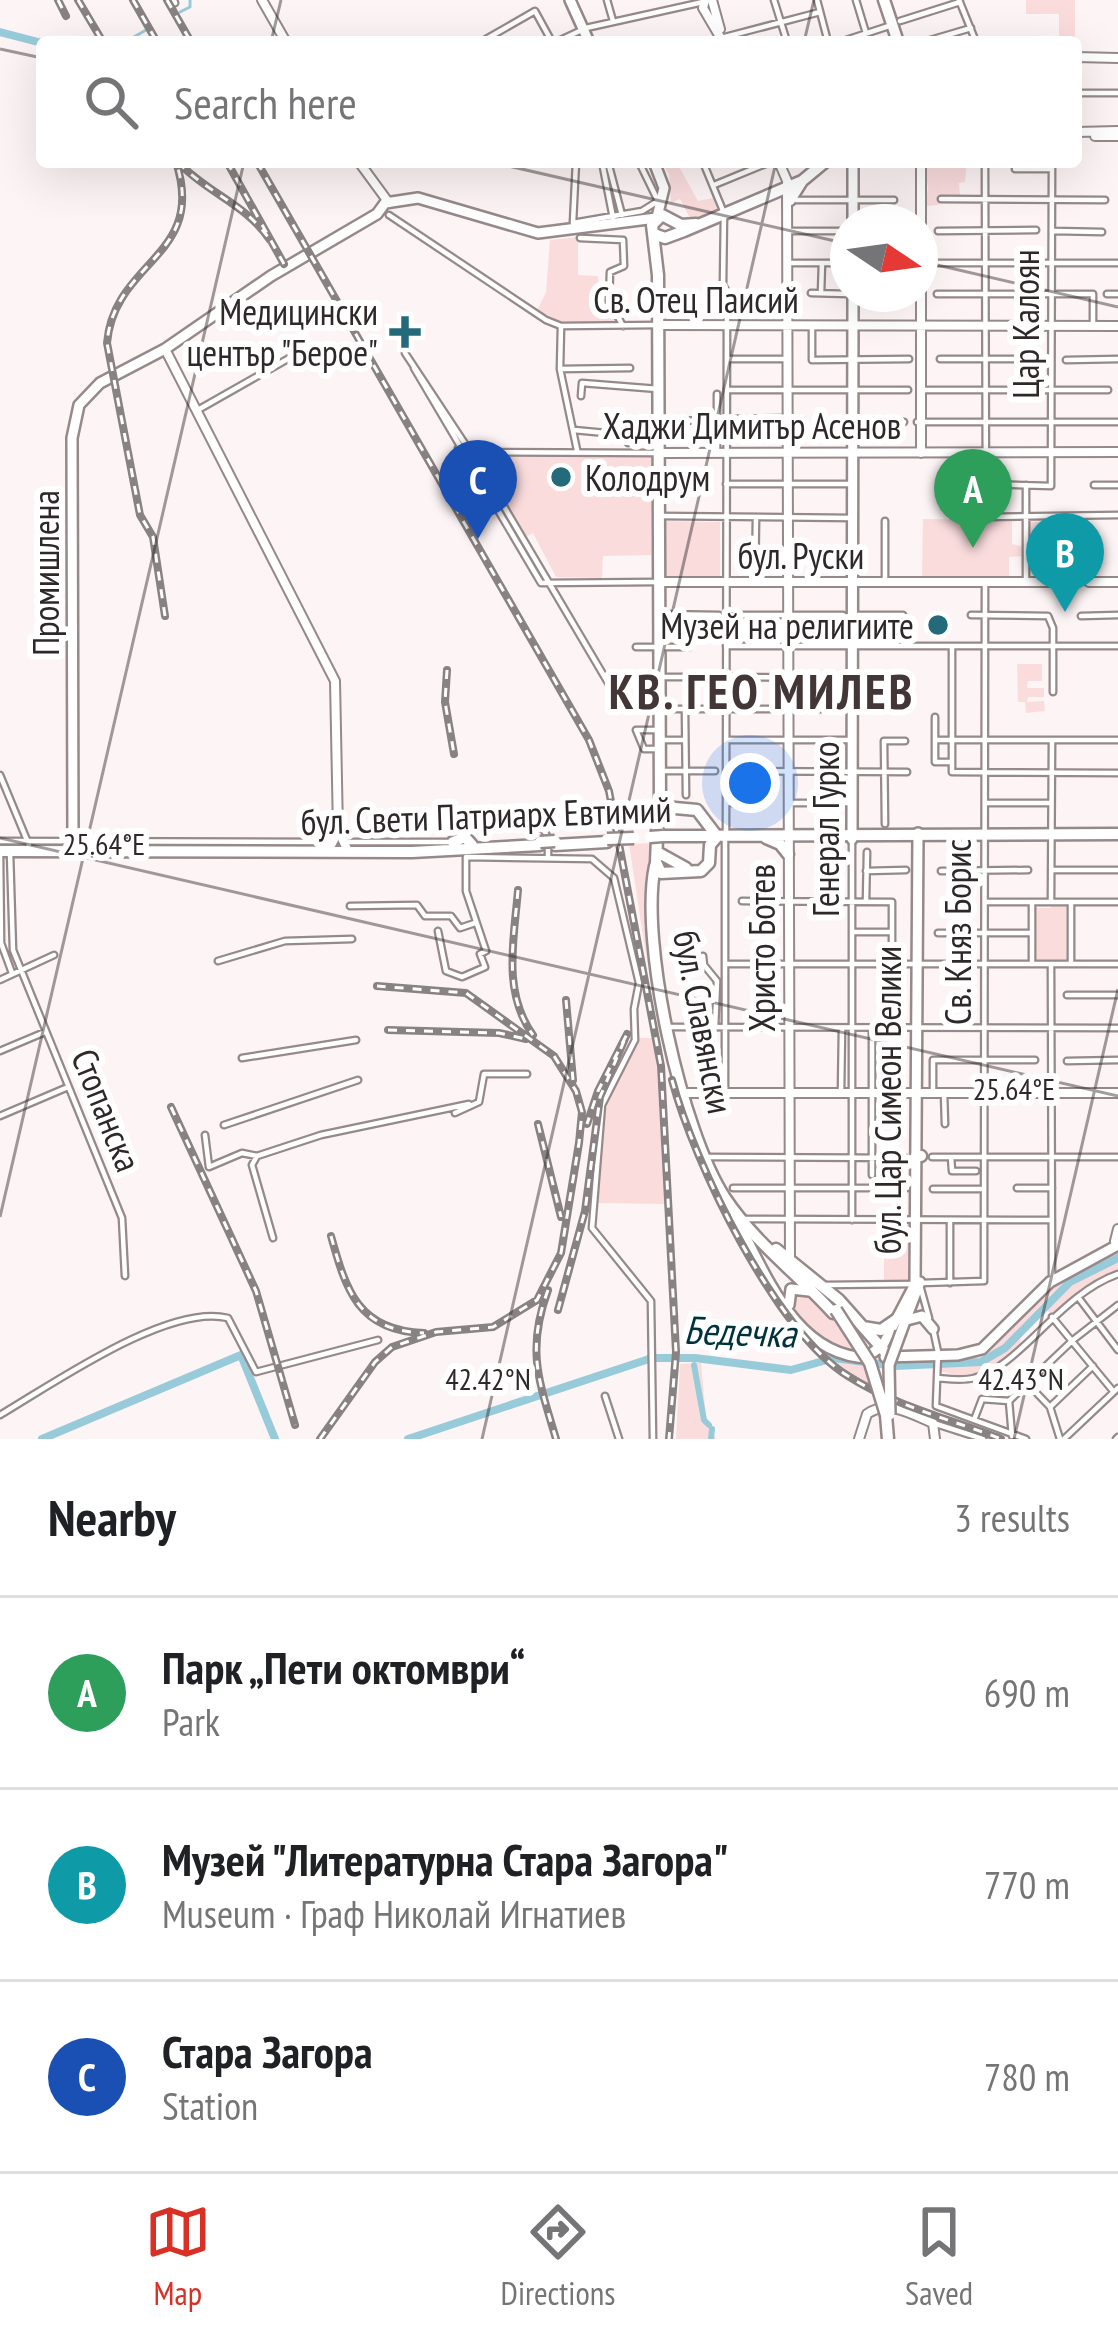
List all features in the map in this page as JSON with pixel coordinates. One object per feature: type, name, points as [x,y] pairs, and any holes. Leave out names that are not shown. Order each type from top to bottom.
[{"type":"main road","points":[[567,0],[579,36]]},
{"type":"main road","points":[[886,0],[899,36]]},
{"type":"main road","points":[[886,0],[898,36]]},
{"type":"main road","points":[[660,168],[668,182],[660,222],[658,274],[657,796],[661,840],[676,869],[695,869],[706,863],[707,849],[702,842],[686,839]]},
{"type":"main road","points":[[669,236],[773,193],[788,192],[815,168]]},
{"type":"main road","points":[[853,168],[853,204]]},
{"type":"main road","points":[[387,209],[418,198],[531,232],[660,222],[696,224]]},
{"type":"main road","name":"Промишлена","points":[[72,847],[74,418],[84,397],[387,209]]},
{"type":"main road","points":[[658,274],[662,249],[674,228],[660,222]]},
{"type":"main road","name":"Генерал Гурко","points":[[852,312],[853,582],[848,615],[853,646],[852,836]]},
{"type":"main road","points":[[699,811],[718,836],[704,869],[661,840],[699,811]]},
{"type":"main road","name":"бул. Свети Патриарх Евтимий","points":[[2,848],[340,843],[464,847],[788,836]]},
{"type":"main road","name":"бул. Цар Симеон Велики","points":[[885,1353],[919,1284],[920,836]]},
{"type":"main road","name":"бул. Свети Патриарх Евтимий","points":[[661,840],[1118,836]]},
{"type":"main road","points":[[766,838],[788,854]]},
{"type":"main road","name":"бул. Славянски","points":[[661,840],[654,936],[683,1093],[698,1143],[757,1238],[819,1291],[871,1364],[886,1416],[887,1439]]},
{"type":"main road","name":"бул. Свети Патриарх Евтимий","points":[[2,848],[27,843],[464,847]]},
{"type":"main road","name":"бул. Славянски","points":[[683,1093],[710,1157],[746,1219],[835,1311]]},
{"type":"main road","points":[[729,1192],[788,1311],[812,1341],[849,1356],[885,1353]]},
{"type":"main road","points":[[758,1234],[783,1247],[790,1261],[885,1353]]},
{"type":"main road","points":[[819,1291],[795,1287],[787,1300],[817,1339],[841,1350],[937,1357],[968,1354],[985,1348],[1050,1282],[1117,1238]]},
{"type":"main road","points":[[937,1357],[987,1341],[1052,1275],[1117,1238]]},
{"type":"main road","points":[[861,1325],[881,1330],[922,1316],[933,1328]]},
{"type":"main road","name":"бул. Цар Симеон Велики","points":[[886,1416],[889,1365],[899,1325]]},
{"type":"street","points":[[262,0],[283,36]]},
{"type":"street","points":[[607,0],[613,21]]},
{"type":"street","points":[[774,0],[786,36]]},
{"type":"street","points":[[817,0],[826,36]]},
{"type":"street","points":[[856,0],[866,33]]},
{"type":"street","points":[[857,36],[960,1],[974,36]]},
{"type":"street","points":[[567,36],[613,21],[710,3],[722,36]]},
{"type":"street","points":[[492,36],[536,11],[551,36]]},
{"type":"street","points":[[735,36],[820,12]]},
{"type":"street","points":[[758,28],[761,36]]},
{"type":"street","points":[[943,36],[971,28]]},
{"type":"street","points":[[1082,57],[1118,58]]},
{"type":"street","points":[[1082,93],[1118,93]]},
{"type":"street","points":[[1082,134],[1118,134]]},
{"type":"street","points":[[363,168],[387,209],[561,326],[560,369],[578,452]]},
{"type":"street","points":[[575,230],[576,168]]},
{"type":"street","points":[[606,168],[614,218]]},
{"type":"street","points":[[607,168],[622,216]]},
{"type":"street","points":[[575,230],[658,201],[642,168]]},
{"type":"street","points":[[706,168],[724,213],[727,419],[722,453]]},
{"type":"street","points":[[743,168],[745,172]]},
{"type":"street","points":[[713,185],[757,168]]},
{"type":"street","name":"Христо Ботев","points":[[777,168],[788,192],[788,1093],[783,1247]]},
{"type":"street","points":[[918,204],[919,168]]},
{"type":"street","points":[[919,168],[920,204]]},
{"type":"street","points":[[985,168],[986,517],[1117,517]]},
{"type":"street","points":[[1016,169],[1028,168]]},
{"type":"street","name":"Цар Калоян","points":[[1026,485],[1052,486],[1052,168]]},
{"type":"street","points":[[788,192],[894,200]]},
{"type":"street","points":[[941,199],[1105,200]]},
{"type":"street","points":[[788,227],[830,230]]},
{"type":"street","points":[[575,230],[623,240],[624,266],[610,272],[609,301],[623,326]]},
{"type":"street","points":[[938,231],[1036,230]]},
{"type":"street","points":[[1052,231],[1102,232]]},
{"type":"street","points":[[788,262],[830,262]]},
{"type":"street","points":[[821,293],[822,262]]},
{"type":"street","points":[[938,262],[1118,263]]},
{"type":"street","points":[[811,293],[830,293]]},
{"type":"street","points":[[938,294],[1093,294],[1093,326]]},
{"type":"street","points":[[1107,294],[1118,294]]},
{"type":"street","points":[[918,312],[919,422]]},
{"type":"street","points":[[919,312],[919,453]]},
{"type":"street","name":"Св. Отец Паисий","points":[[561,326],[1118,326]]},
{"type":"street","points":[[812,326],[812,360],[909,359]]},
{"type":"street","points":[[165,349],[335,681],[340,843]]},
{"type":"street","points":[[196,411],[299,352]]},
{"type":"street","points":[[479,473],[472,454],[445,420],[404,353],[411,358],[445,420],[458,448],[479,473],[620,703]]},
{"type":"street","points":[[727,359],[788,359]]},
{"type":"street","points":[[940,359],[1029,359]]},
{"type":"street","points":[[1066,359],[1118,359]]},
{"type":"street","points":[[560,369],[630,368]]},
{"type":"street","points":[[581,396],[582,383],[658,389]]},
{"type":"street","points":[[727,389],[908,390]]},
{"type":"street","points":[[921,390],[1108,390]]},
{"type":"street","points":[[717,394],[727,484],[722,677],[726,802],[718,836],[725,964],[721,1028]]},
{"type":"street","points":[[727,419],[788,418]]},
{"type":"street","points":[[658,420],[717,421]]},
{"type":"street","points":[[853,422],[904,422]]},
{"type":"street","points":[[919,422],[1118,422]]},
{"type":"street","points":[[574,430],[627,435],[628,443]]},
{"type":"street","points":[[569,452],[576,442]]},
{"type":"street","name":"Хаджи Димитър Асенов","points":[[458,448],[472,454],[1118,452]]},
{"type":"street","points":[[479,473],[479,462],[490,452]]},
{"type":"street","points":[[727,484],[853,484]]},
{"type":"street","points":[[986,484],[1026,485],[1026,583]]},
{"type":"street","points":[[1094,485],[1118,484]]},
{"type":"street","points":[[657,516],[853,518]]},
{"type":"street","points":[[755,582],[756,518]]},
{"type":"street","points":[[885,521],[885,582]]},
{"type":"street","points":[[788,550],[853,550]]},
{"type":"street","name":"бул. Руски","points":[[544,583],[1061,582]]},
{"type":"street","points":[[1089,582],[1118,582]]},
{"type":"street","name":"Св. Княз Борис","points":[[950,1283],[984,1281],[985,583]]},
{"type":"street","points":[[657,614],[903,615]]},
{"type":"street","points":[[971,615],[1048,616],[1053,692]]},
{"type":"street","points":[[1081,616],[1118,615]]},
{"type":"street","points":[[726,646],[1118,646]]},
{"type":"street","points":[[952,646],[952,772],[1118,773]]},
{"type":"street","points":[[636,647],[689,647]]},
{"type":"street","points":[[657,677],[853,678]]},
{"type":"street","points":[[881,709],[881,677],[903,678]]},
{"type":"street","points":[[657,709],[897,709]]},
{"type":"street","points":[[685,709],[686,795]]},
{"type":"street","points":[[935,717],[935,762],[952,762]]},
{"type":"street","points":[[657,740],[685,740]]},
{"type":"street","points":[[726,740],[853,740]]},
{"type":"street","points":[[935,740],[1118,740]]},
{"type":"street","points":[[1051,902],[1052,740]]},
{"type":"street","points":[[885,824],[884,741],[905,741]]},
{"type":"street","points":[[657,771],[715,771]]},
{"type":"street","points":[[726,771],[907,772]]},
{"type":"street","points":[[0,775],[27,843]]},
{"type":"street","points":[[726,802],[761,802]]},
{"type":"street","points":[[788,803],[852,803]]},
{"type":"street","points":[[985,803],[1052,803]]},
{"type":"street","points":[[437,931],[446,971],[462,977],[485,967],[480,954],[486,951],[466,892],[464,847],[473,826],[539,828],[548,836],[548,858]]},
{"type":"street","name":"Генерал Гурко","points":[[852,836],[853,1220]]},
{"type":"street","points":[[464,847],[592,859],[611,873],[639,983],[635,1040],[602,1105],[591,1223],[595,1236],[649,1297],[652,1439]]},
{"type":"street","points":[[2,848],[0,932],[15,971]]},
{"type":"street","points":[[2,848],[15,971]]},
{"type":"street","points":[[866,852],[866,902]]},
{"type":"street","points":[[866,871],[906,870]]},
{"type":"street","points":[[941,871],[1028,870]]},
{"type":"street","points":[[1051,870],[1118,871]]},
{"type":"street","points":[[742,901],[892,902],[892,964]]},
{"type":"street","points":[[985,902],[1118,902]]},
{"type":"street","points":[[1032,902],[1032,964]]},
{"type":"street","points":[[1071,902],[1071,964]]},
{"type":"street","points":[[350,906],[417,905],[425,916],[451,916],[460,928],[476,923]]},
{"type":"street","points":[[853,932],[892,932]]},
{"type":"street","points":[[938,933],[1032,933]]},
{"type":"street","points":[[218,962],[285,941],[352,938]]},
{"type":"street","points":[[0,980],[54,955]]},
{"type":"street","points":[[703,956],[717,981],[723,1093]]},
{"type":"street","points":[[725,964],[1118,964]]},
{"type":"street","points":[[1052,964],[1052,1275]]},
{"type":"street","name":"Стопанска","points":[[15,971],[46,1032],[122,1219],[125,1276]]},
{"type":"street","points":[[1067,995],[1118,995]]},
{"type":"street","points":[[670,1027],[1118,1028]]},
{"type":"street","points":[[841,1093],[842,1028]]},
{"type":"street","points":[[872,1028],[872,1175]]},
{"type":"street","points":[[0,1051],[46,1032]]},
{"type":"street","points":[[242,1058],[356,1040]]},
{"type":"street","points":[[945,1124],[933,1060],[1035,1060]]},
{"type":"street","points":[[1067,1060],[1118,1060]]},
{"type":"street","points":[[205,1135],[207,1166],[239,1153],[257,1156],[321,1135],[479,1102],[484,1074],[527,1074]]},
{"type":"street","points":[[224,1125],[358,1080]]},
{"type":"street","points":[[0,1116],[68,1087]]},
{"type":"street","points":[[683,1093],[1118,1093]]},
{"type":"street","points":[[455,1113],[471,1109],[470,1104]]},
{"type":"street","points":[[257,1156],[252,1166],[273,1238]]},
{"type":"street","points":[[710,1157],[1118,1157]]},
{"type":"street","points":[[951,1157],[952,1172],[976,1171]]},
{"type":"street","points":[[729,1192],[907,1188]]},
{"type":"street","points":[[1017,1189],[1052,1188]]},
{"type":"street","points":[[933,1189],[984,1189]]},
{"type":"street","points":[[746,1219],[1052,1220]]},
{"type":"street","points":[[819,1291],[950,1283],[950,1220]]},
{"type":"street","points":[[937,1376],[966,1380],[985,1375],[1077,1295],[1118,1274]]},
{"type":"street","name":"бул. Цар Симеон Велики","points":[[919,1284],[933,1328],[936,1406],[974,1420]]},
{"type":"street","points":[[1077,1295],[1116,1345]]},
{"type":"street","points":[[1026,1439],[974,1420],[982,1399],[1009,1401],[1118,1305]]},
{"type":"street","points":[[0,1415],[123,1342],[210,1313],[228,1318],[256,1372],[378,1340]]},
{"type":"street","points":[[1028,1383],[1050,1408],[1062,1439],[1116,1390],[1052,1317]]},
{"type":"street","points":[[1050,1408],[1093,1366]]},
{"type":"street","points":[[605,1396],[619,1439]]},
{"type":"street","points":[[1009,1401],[1012,1436]]},
{"type":"street","points":[[860,1439],[872,1408],[898,1409],[983,1439]]},
{"type":"street","points":[[934,1423],[934,1439]]},
{"type":"shaded area","points":[[1026,0],[1075,0],[1075,36],[1059,36],[1059,14],[1026,14]]},
{"type":"shaded area","points":[[666,168],[680,168],[698,201],[713,198],[718,211],[692,222],[680,199],[671,203]]},
{"type":"shaded area","points":[[926,168],[966,168],[965,182],[959,183],[960,197],[941,197],[939,205],[925,204]]},
{"type":"shaded area","points":[[578,237],[578,275],[598,276],[599,291],[615,319],[612,324],[562,322],[537,311],[546,292],[550,240]]},
{"type":"shaded area","points":[[489,455],[651,457],[651,555],[603,556],[602,578],[556,577],[533,533],[525,537],[481,463]]},
{"type":"shaded area","points":[[923,519],[1012,520],[1012,544],[1024,547],[1024,556],[1009,557],[1009,578],[922,577]]},
{"type":"shaded area","points":[[662,521],[720,522],[720,577],[663,576]]},
{"type":"shaded area","points":[[1028,522],[1086,522],[1086,530],[1079,530],[1082,559],[1108,564],[1083,564],[1093,575],[1069,576],[1065,582],[1047,579],[1046,568],[1027,568],[1033,561]]},
{"type":"shaded area","points":[[1017,664],[1042,664],[1042,681],[1028,681],[1027,688],[1044,688],[1044,697],[1028,697],[1027,702],[1044,701],[1045,711],[1026,713],[1025,702],[1018,702]]},
{"type":"shaded area","points":[[655,843],[652,948],[675,1078],[696,1144],[794,1323],[708,1174],[683,1113],[672,1076],[654,999],[629,844]]},
{"type":"shaded area","points":[[1051,904],[1070,904],[1070,961],[1033,961],[1033,908],[1050,908]]},
{"type":"shaded area","points":[[640,1038],[655,1038],[665,1204],[598,1203],[603,1121],[610,1089]]},
{"type":"shaded area","points":[[884,1225],[912,1225],[912,1282],[884,1283]]},
{"type":"shaded area","points":[[1118,1250],[1118,1272],[1074,1295],[1052,1314],[1045,1309],[1019,1335],[1021,1343],[1001,1361],[972,1374],[940,1371],[940,1360],[983,1352],[1054,1283]]},
{"type":"shaded area","points":[[802,1289],[832,1315],[857,1351],[825,1340],[801,1320],[788,1301]]},
{"type":"shaded area","points":[[802,1333],[827,1352],[861,1360],[873,1389],[831,1361]]},
{"type":"shaded area","points":[[701,1363],[706,1417],[716,1439],[676,1439],[680,1364]]},
{"type":"waterway","points":[[180,12],[190,7],[190,0]]},
{"type":"waterway","points":[[136,36],[146,30]]},
{"type":"waterway","points":[[0,32],[36,41]]},
{"type":"waterway","name":"Бедечка","points":[[408,1439],[652,1358],[695,1358],[791,1370],[834,1358],[895,1366],[981,1362],[1005,1348],[1070,1282],[1118,1258]]},
{"type":"waterway","points":[[42,1439],[241,1355],[275,1439]]},
{"type":"waterway","points":[[694,1365],[704,1420],[709,1425]]},
{"type":"waterway","points":[[711,1439],[712,1429]]},
{"type":"tunnel","points":[[1062,582],[1089,582]]},
{"type":"railway","points":[[58,0],[66,16]]},
{"type":"railway","points":[[78,0],[99,36]]},
{"type":"railway","points":[[133,0],[154,36]]},
{"type":"railway","points":[[167,0],[188,36]]},
{"type":"railway","points":[[165,616],[153,537],[140,515],[107,343],[113,315],[125,293],[170,239],[179,219],[182,194],[177,168]]},
{"type":"railway","points":[[185,168],[250,217],[270,240]]},
{"type":"railway","points":[[230,168],[284,264]]},
{"type":"railway","points":[[260,168],[589,740],[609,791],[661,1066],[676,1352],[669,1439]]},
{"type":"railway","points":[[447,670],[445,702],[454,754]]},
{"type":"railway","points":[[518,890],[514,983],[533,1035]]},
{"type":"railway","points":[[320,1439],[375,1362],[392,1347],[436,1332],[493,1327],[537,1300],[561,1253],[579,1143],[582,1112],[576,1091],[554,1056],[466,993],[377,986]]},
{"type":"railway","points":[[566,1000],[573,1080]]},
{"type":"railway","points":[[388,1030],[499,1033],[526,1039]]},
{"type":"railway","points":[[558,1310],[585,1211],[600,1097],[627,1034],[587,1124]]},
{"type":"railway","points":[[672,1080],[699,1155],[741,1242],[766,1284],[820,1354],[885,1396],[1001,1439]]},
{"type":"railway","points":[[171,1107],[256,1291],[295,1425]]},
{"type":"railway","points":[[538,1124],[561,1217]]},
{"type":"railway","points":[[331,1236],[358,1304],[384,1325],[424,1333]]},
{"type":"railway","points":[[548,1290],[536,1348],[556,1439]]},
{"type":"place","name":"Медицински център \"Берое\"","points":[[405,332]]},
{"type":"place","name":"Колодрум","points":[[561,477]]},
{"type":"place","name":"Стара Загора","points":[[478,539]]},
{"type":"place","name":"Парк „Пети октомври“","points":[[973,548]]},
{"type":"place","name":"Музей \"Литературна Стара Загора\"","points":[[1065,612]]},
{"type":"place","name":"Музей на религиите","points":[[938,625]]},
{"type":"district","name":"КВ. ГЕО МИЛЕВ","points":[[762,691]]}]
